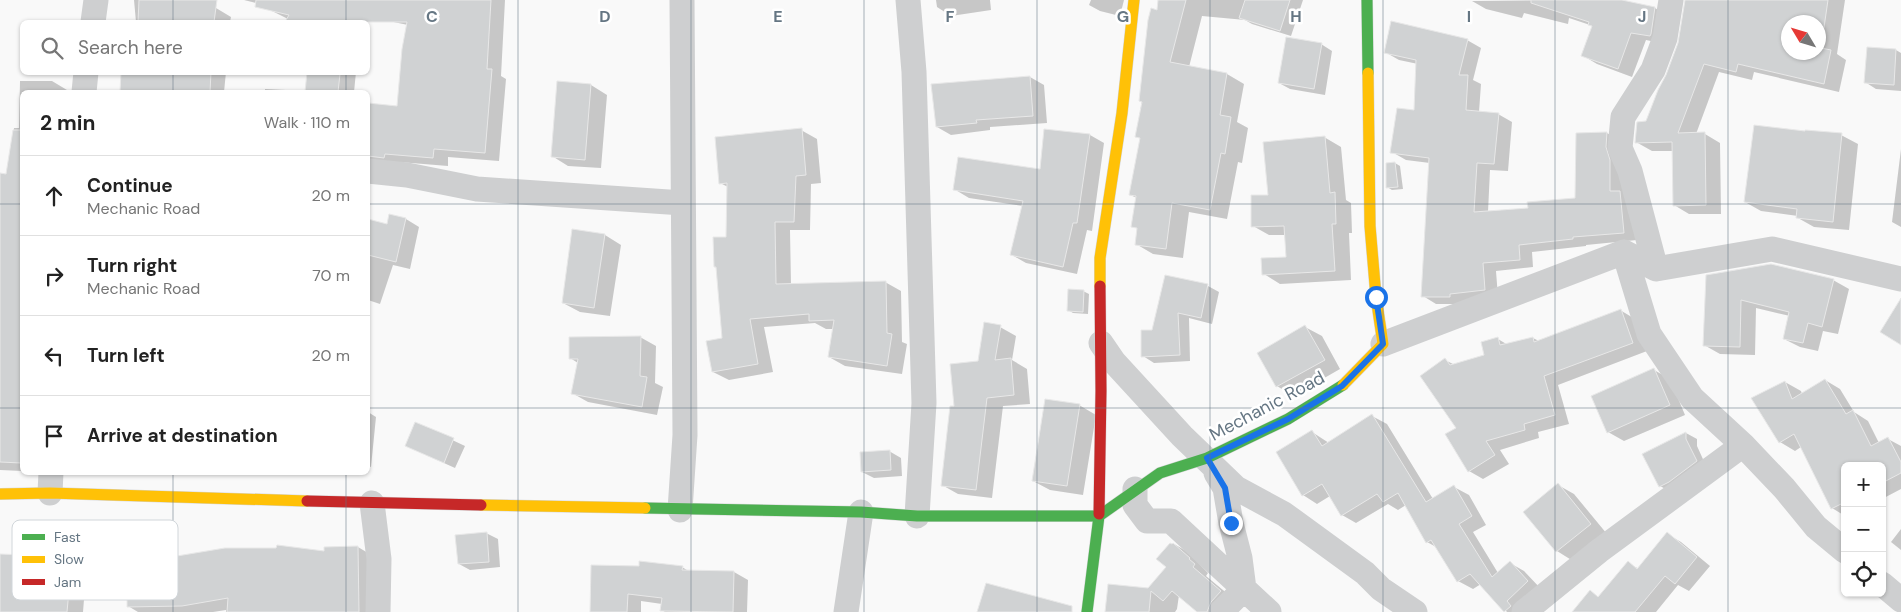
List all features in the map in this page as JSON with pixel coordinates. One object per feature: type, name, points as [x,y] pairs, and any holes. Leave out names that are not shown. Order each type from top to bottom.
[{"type":"street","points":[[93,20],[96,0]]},
{"type":"street","points":[[680,510],[685,435],[682,0]]},
{"type":"street","points":[[908,0],[914,72],[924,403],[917,516]]},
{"type":"street","points":[[1087,612],[1099,516],[1100,258],[1122,113],[1134,0]]},
{"type":"street","points":[[1367,0],[1370,226],[1376,297],[1383,344],[1624,252],[1656,269],[1772,249],[1901,279]]},
{"type":"street","points":[[1656,269],[1630,171],[1620,148],[1623,116],[1654,70],[1665,38],[1671,0]]},
{"type":"street","points":[[84,90],[86,75]]},
{"type":"street","points":[[370,171],[407,175],[477,189],[683,203]]},
{"type":"street","points":[[1624,252],[1649,334],[1692,398],[1743,445],[1784,488],[1816,527],[1841,549]]},
{"type":"street","points":[[1101,343],[1114,362],[1182,436],[1236,488],[1284,514],[1365,573],[1381,589],[1415,612]]},
{"type":"street","name":"Mechanic Road","points":[[1099,516],[1160,473],[1207,458],[1288,419],[1342,386],[1383,344]]},
{"type":"street","points":[[1524,612],[1599,552],[1743,445]]},
{"type":"street","points":[[1207,458],[1225,488],[1240,558],[1244,589]]},
{"type":"street","points":[[0,494],[51,483],[372,504],[861,512],[917,516],[1099,516]]},
{"type":"street","points":[[1135,489],[1135,505],[1147,521],[1171,521],[1269,612]]},
{"type":"street","points":[[372,504],[379,559],[378,612]]},
{"type":"street","points":[[846,612],[861,512]]},
{"type":"street","points":[[1886,587],[1901,600]]},
{"type":"street","points":[[1221,612],[1244,589]]},
{"type":"building","points":[[139,0],[217,0],[214,20],[138,20]]},
{"type":"building","points":[[256,0],[491,0],[487,69],[492,69],[485,153],[434,149],[433,158],[385,154],[384,158],[370,156],[370,103],[397,106],[402,49],[407,22],[286,20],[289,15],[255,7]]},
{"type":"building","points":[[1158,0],[1186,0],[1170,62],[1227,73],[1220,115],[1231,117],[1225,154],[1221,153],[1210,210],[1172,203],[1166,249],[1135,245],[1137,228],[1131,227],[1136,196],[1129,195],[1140,138],[1135,137],[1142,102],[1139,101],[1148,20],[1151,8],[1157,10]]},
{"type":"building","points":[[1245,0],[1290,0],[1280,31],[1239,18]]},
{"type":"building","points":[[1531,0],[1622,0],[1655,7],[1651,34],[1650,36],[1631,33],[1618,69],[1581,56],[1592,26],[1588,25],[1589,22],[1531,3]]},
{"type":"building","points":[[1685,0],[1828,0],[1826,15],[1781,15],[1781,60],[1826,60],[1826,49],[1831,50],[1824,84],[1738,64],[1736,72],[1704,64],[1678,133],[1705,132],[1706,205],[1673,206],[1672,142],[1635,143],[1637,122],[1646,121],[1678,43]]},
{"type":"building","points":[[1391,21],[1468,39],[1459,75],[1468,75],[1466,110],[1499,113],[1494,164],[1477,163],[1474,212],[1528,208],[1527,202],[1575,198],[1576,133],[1607,132],[1606,147],[1610,160],[1610,191],[1620,191],[1624,233],[1573,237],[1573,239],[1519,245],[1520,260],[1483,263],[1485,290],[1450,294],[1450,297],[1421,297],[1429,158],[1390,153],[1397,108],[1414,110],[1416,60],[1384,53]]},
{"type":"building","points":[[1286,37],[1322,43],[1314,89],[1278,83]]},
{"type":"building","points":[[1867,47],[1896,49],[1894,85],[1864,83]]},
{"type":"building","points":[[121,75],[211,75],[210,90],[120,90]]},
{"type":"building","points":[[307,75],[340,75],[338,90],[305,90]]},
{"type":"building","points":[[1030,76],[1033,116],[976,120],[977,123],[936,127],[931,84]]},
{"type":"building","points":[[557,81],[591,84],[585,160],[551,157]]},
{"type":"building","points":[[1754,125],[1842,133],[1833,222],[1796,218],[1797,209],[1744,202]]},
{"type":"building","points":[[802,128],[806,175],[796,176],[794,222],[775,222],[776,284],[886,281],[887,333],[892,334],[887,366],[828,357],[834,320],[809,321],[809,314],[750,319],[758,364],[712,372],[706,341],[722,338],[716,267],[714,267],[713,237],[726,237],[727,183],[719,184],[715,137]]},
{"type":"building","points":[[1044,129],[1090,134],[1077,223],[1073,223],[1063,267],[1010,255],[1023,201],[953,190],[958,157],[1040,169]]},
{"type":"building","points":[[13,130],[20,130],[20,463],[0,462],[0,173],[6,174]]},
{"type":"building","points":[[1325,136],[1330,193],[1335,192],[1336,224],[1332,224],[1335,271],[1262,275],[1261,258],[1286,257],[1284,226],[1251,227],[1251,195],[1268,195],[1263,142]]},
{"type":"building","points":[[1395,162],[1398,187],[1386,188],[1386,163]]},
{"type":"building","points":[[389,214],[406,218],[396,262],[370,256],[370,220],[387,224]]},
{"type":"building","points":[[572,229],[605,234],[594,308],[562,303]]},
{"type":"building","points":[[1771,264],[1834,279],[1822,327],[1808,323],[1803,343],[1783,339],[1789,312],[1741,300],[1740,347],[1703,346],[1706,275]]},
{"type":"building","points":[[1165,275],[1208,284],[1201,318],[1178,313],[1180,355],[1141,357],[1141,330],[1152,330]]},
{"type":"building","points":[[1068,289],[1084,290],[1083,312],[1067,311]]},
{"type":"building","points":[[1901,298],[1901,345],[1880,332]]},
{"type":"building","points":[[1621,309],[1633,343],[1544,376],[1555,415],[1524,424],[1525,430],[1486,441],[1495,455],[1468,472],[1445,434],[1456,428],[1420,376],[1445,358],[1450,365],[1484,355],[1481,342],[1498,337],[1500,345],[1533,337],[1534,342]]},
{"type":"building","points":[[984,322],[1001,325],[995,360],[1011,358],[1014,395],[987,398],[976,490],[941,486],[950,406],[954,406],[950,364],[978,361]]},
{"type":"building","points":[[1305,325],[1325,360],[1276,387],[1257,353]]},
{"type":"building","points":[[641,336],[640,376],[647,377],[642,407],[571,394],[578,359],[569,359],[569,337]]},
{"type":"building","points":[[1654,368],[1670,405],[1607,433],[1591,396]]},
{"type":"building","points":[[1825,379],[1846,414],[1853,410],[1871,446],[1888,437],[1901,462],[1901,473],[1886,481],[1886,462],[1841,462],[1841,504],[1831,509],[1794,434],[1779,443],[1751,398],[1785,381],[1792,399]]},
{"type":"building","points":[[1045,399],[1080,404],[1067,486],[1032,481]]},
{"type":"building","points":[[1372,414],[1426,502],[1454,485],[1472,516],[1459,524],[1492,577],[1510,561],[1528,581],[1507,601],[1511,606],[1504,612],[1470,574],[1457,582],[1431,540],[1426,543],[1398,493],[1383,502],[1377,494],[1341,516],[1322,484],[1302,496],[1276,452],[1312,430],[1322,446]]},
{"type":"building","points":[[415,422],[454,438],[444,463],[405,446]]},
{"type":"building","points":[[1686,432],[1686,439],[1697,461],[1669,482],[1659,487],[1642,454]]},
{"type":"building","points":[[890,450],[891,470],[861,472],[860,452]]},
{"type":"building","points":[[1558,483],[1591,524],[1556,552],[1523,512]]},
{"type":"building","points":[[487,532],[489,562],[458,564],[455,535]]},
{"type":"building","points":[[1667,532],[1697,557],[1675,584],[1665,576],[1635,612],[1572,612],[1590,590],[1598,597],[1628,561],[1637,569]]},
{"type":"building","points":[[1170,543],[1173,543],[1190,558],[1195,564],[1193,567],[1221,591],[1211,602],[1207,612],[1197,612],[1172,591],[1163,601],[1151,591],[1149,612],[1105,612],[1108,584],[1148,588],[1166,567],[1156,559]]},
{"type":"building","points":[[277,545],[324,551],[324,547],[358,546],[359,612],[227,612],[228,598],[182,606],[127,607],[127,600],[178,600],[178,556],[225,548],[276,548]]},
{"type":"building","points":[[0,554],[12,554],[12,600],[68,600],[67,612],[0,612]]},
{"type":"building","points":[[639,561],[683,566],[682,570],[734,571],[733,612],[660,611],[662,598],[628,594],[627,612],[590,612],[591,565],[639,566]]},
{"type":"building","points":[[986,583],[1072,606],[1072,612],[977,612]]},
{"type":"traffic: fast","points":[[1367,0],[1368,73]]},
{"type":"traffic: fast","points":[[1087,612],[1099,516],[1160,473],[1207,458],[1288,419],[1343,385]]},
{"type":"traffic: fast","points":[[645,508],[861,512],[917,516],[1099,516],[1099,514]]},
{"type":"traffic: slow","points":[[1100,286],[1100,258],[1122,113],[1134,0]]},
{"type":"traffic: slow","points":[[1343,385],[1383,344],[1376,297],[1370,226],[1368,73]]},
{"type":"traffic: slow","points":[[0,494],[50,493],[307,501]]},
{"type":"traffic: slow","points":[[481,505],[645,508]]},
{"type":"traffic: jam","points":[[1099,514],[1100,286]]},
{"type":"traffic: jam","points":[[307,501],[481,505]]},
{"type":"route","points":[[1231,523],[1225,488],[1207,458],[1288,419],[1342,386],[1383,344],[1376,297]]}]
